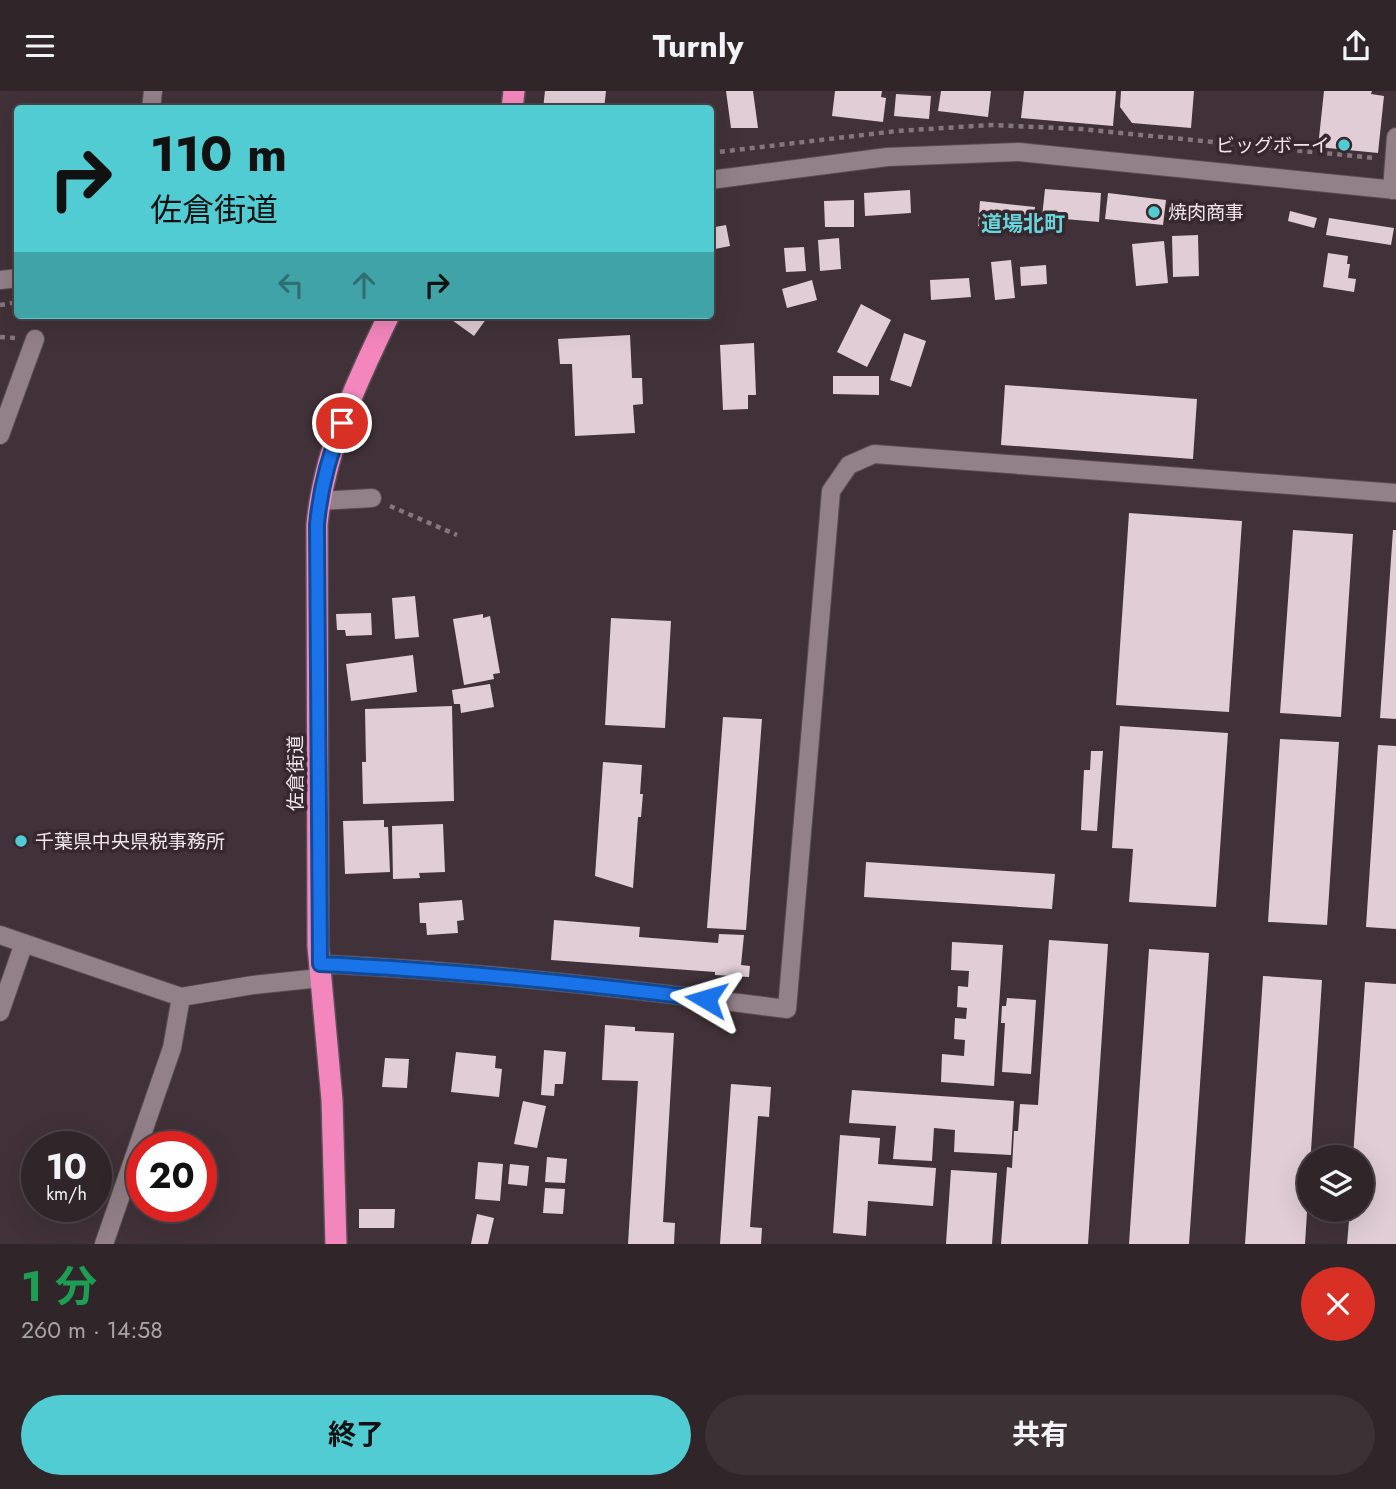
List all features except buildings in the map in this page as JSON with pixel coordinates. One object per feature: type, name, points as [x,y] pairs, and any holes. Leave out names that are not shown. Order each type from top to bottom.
[{"type":"highway","name":"佐倉街道","points":[[336,1244],[332,1100],[320,971],[316,577],[319,501],[335,442],[353,393],[387,319]]},
{"type":"street","points":[[714,179],[887,157],[1019,152],[1394,190],[1396,137]]},
{"type":"street","points":[[0,435],[35,339]]},
{"type":"street","points":[[0,935],[181,997],[320,971],[408,968],[599,985],[787,1009],[831,491],[849,465],[874,454],[1396,492]]},
{"type":"street","points":[[319,501],[372,498]]},
{"type":"street","points":[[0,1011],[24,943]]},
{"type":"street","points":[[104,1244],[172,1048],[181,997]]},
{"type":"path","points":[[372,498],[457,535]]},
{"type":"place","name":"ビッグボーイ","points":[[1344,145]]},
{"type":"place","name":"焼肉商事","points":[[1154,212]]},
{"type":"place","name":"千葉県中央県税事務所","points":[[21,841]]},
{"type":"district","name":"道場北町","points":[[1023,224]]},
{"type":"route","points":[[342,423],[319,501],[317,525],[320,964],[408,968],[599,985],[706,999]]}]
